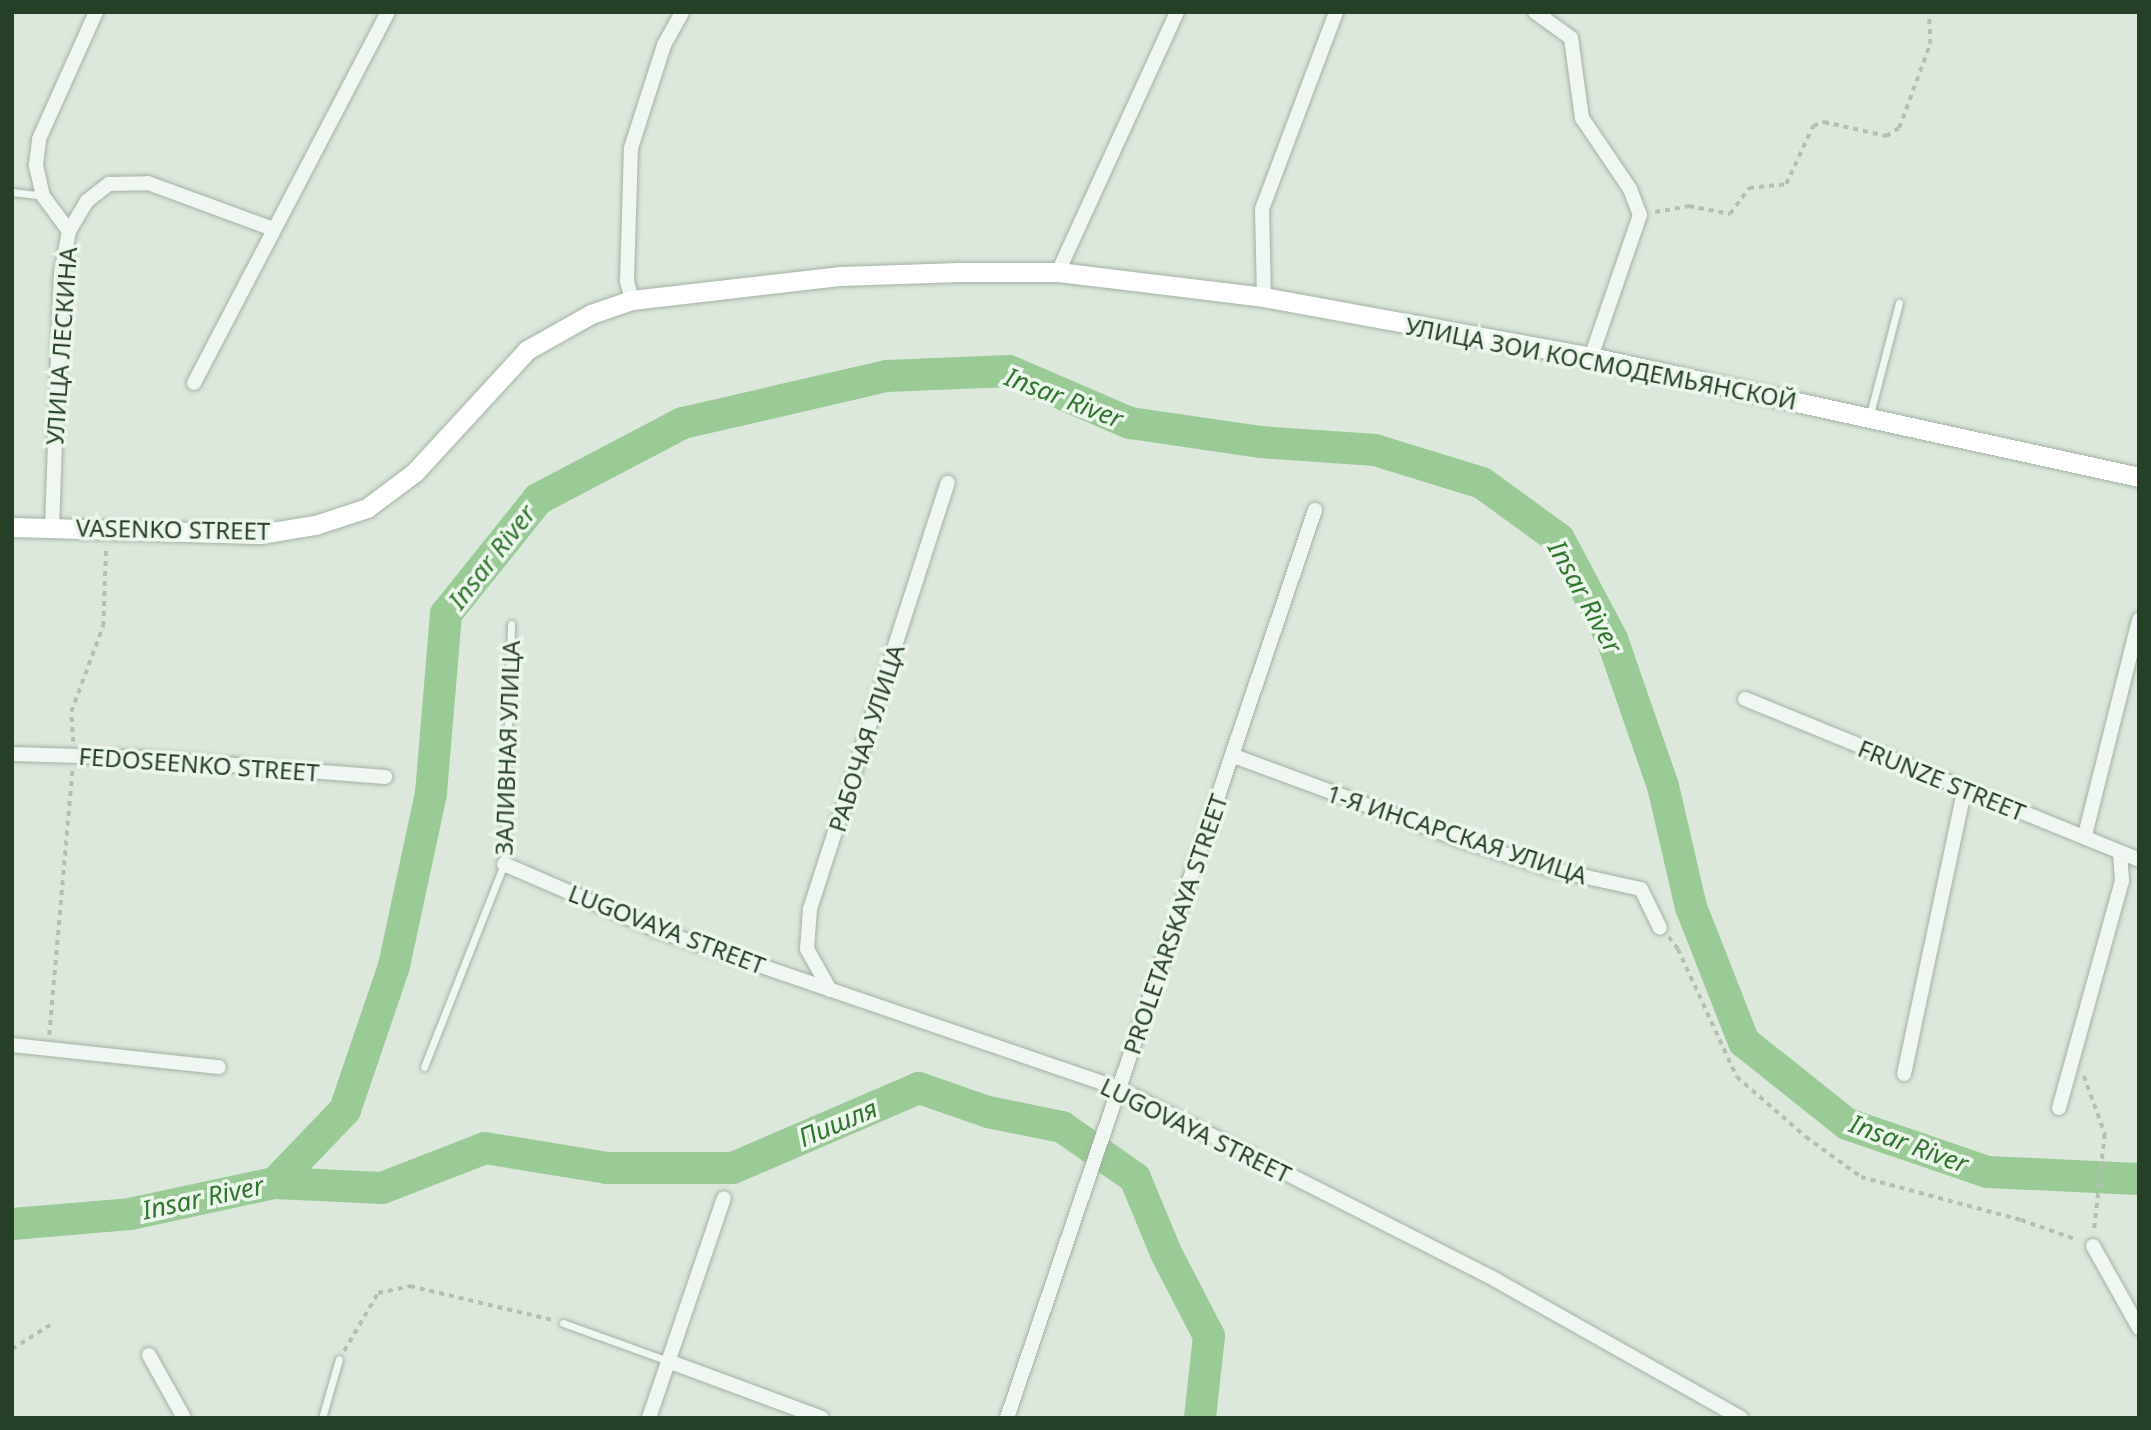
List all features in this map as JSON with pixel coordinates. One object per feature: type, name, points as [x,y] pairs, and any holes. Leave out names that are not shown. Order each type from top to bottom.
[{"type":"street","points":[[69,231],[43,196],[36,165],[39,139],[96,12]]},
{"type":"street","points":[[194,383],[388,12]]},
{"type":"street","points":[[632,300],[627,281],[631,148],[664,45],[682,12]]},
{"type":"street","points":[[1058,272],[1177,12]]},
{"type":"street","points":[[1264,298],[1262,209],[1335,12]]},
{"type":"street","points":[[1535,12],[1571,38],[1582,118],[1630,189],[1640,215],[1591,357]]},
{"type":"street","name":"УЛИЦА ЛЕСКИНА","points":[[52,528],[61,274],[69,231],[87,201],[109,184],[125,180],[148,183],[273,229]]},
{"type":"street","name":"VASENKO STREET","points":[[12,527],[260,534],[315,525],[367,508],[414,473],[527,350],[591,314],[632,300],[841,276],[1058,272]]},
{"type":"street","name":"УЛИЦА ЗОИ КОСМОДЕМЬЯНСКОЙ","points":[[1058,272],[1264,298],[1591,357],[2139,477]]},
{"type":"street","name":"РАБОЧАЯ УЛИЦА","points":[[830,990],[807,949],[810,909],[948,483]]},
{"type":"street","name":"PROLETARSKAYA STREET","points":[[1007,1418],[1234,756],[1315,510]]},
{"type":"street","points":[[2085,835],[2136,647],[2139,620]]},
{"type":"street","name":"FRUNZE STREET","points":[[1745,699],[1964,791],[2085,835],[2139,860]]},
{"type":"street","name":"FEDOSEENKO STREET","points":[[12,754],[385,777]]},
{"type":"street","name":"1-Я ИНСАРСКАЯ УЛИЦА","points":[[1234,756],[1467,842],[1550,869],[1641,889],[1660,928]]},
{"type":"street","points":[[1904,1074],[1964,791]]},
{"type":"street","points":[[2059,1108],[2122,881],[2120,853]]},
{"type":"street","name":"LUGOVAYA STREET","points":[[504,864],[659,930],[1118,1088],[1496,1280],[1741,1418]]},
{"type":"street","points":[[12,1045],[219,1067]]},
{"type":"street","points":[[649,1418],[724,1198]]},
{"type":"street","points":[[2093,1246],[2139,1328]]},
{"type":"street","points":[[149,1355],[184,1418]]},
{"type":"street","points":[[668,1362],[822,1418]]},
{"type":"lane","points":[[12,192],[43,196]]},
{"type":"lane","points":[[1869,418],[1899,303]]},
{"type":"lane","name":"ЗАЛИВНАЯ УЛИЦА","points":[[424,1067],[504,864],[511,624]]},
{"type":"lane","points":[[563,1323],[668,1362]]},
{"type":"lane","points":[[322,1418],[339,1359]]},
{"type":"path","points":[[1640,215],[1689,206],[1730,214],[1749,188],[1786,184],[1813,126],[1824,122],[1886,136],[1899,128],[1930,44],[1929,12]]},
{"type":"path","points":[[48,1048],[73,756],[71,712],[103,626],[106,530]]},
{"type":"path","points":[[1660,928],[1678,949],[1737,1077],[1806,1137],[1861,1177],[2021,1220],[2093,1246],[2105,1134],[2074,1050]]},
{"type":"path","points":[[339,1359],[378,1293],[410,1286],[563,1323]]},
{"type":"path","points":[[12,1349],[50,1325]]},
{"type":"waterway","name":"Insar River","points":[[12,1224],[130,1214],[275,1183],[345,1110],[394,966],[431,793],[446,614],[538,499],[683,423],[887,376],[1009,371],[1130,423],[1260,442],[1375,450],[1482,483],[1559,539],[1612,639],[1663,786],[1691,907],[1744,1042],[1847,1124],[1987,1172],[2139,1179]]},
{"type":"waterway","name":"Пишля","points":[[275,1183],[382,1188],[485,1148],[607,1168],[733,1168],[919,1088],[988,1112],[1062,1127],[1135,1178],[1166,1253],[1209,1336],[1200,1418]]}]
